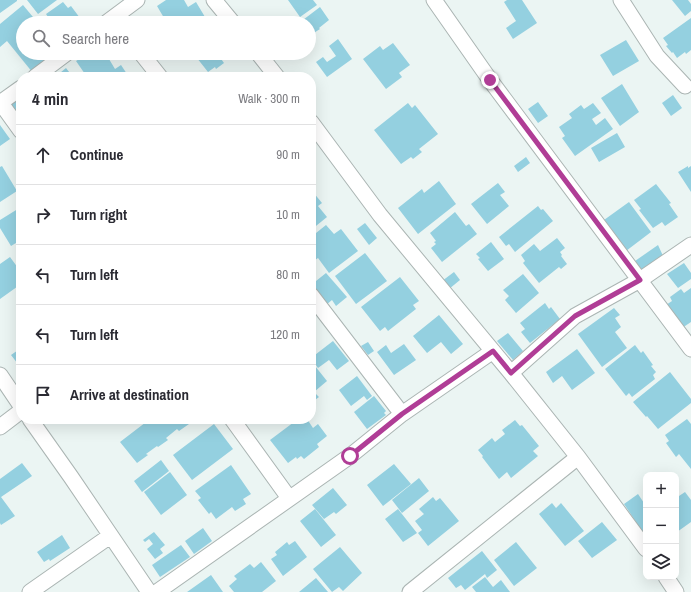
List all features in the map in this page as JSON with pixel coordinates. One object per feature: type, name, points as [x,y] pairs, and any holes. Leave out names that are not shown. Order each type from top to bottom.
[{"type":"street","points":[[119,16],[137,0]]},
{"type":"street","points":[[214,0],[227,16]]},
{"type":"street","points":[[434,0],[490,80],[691,349]]},
{"type":"street","points":[[621,0],[657,56],[685,86]]},
{"type":"street","points":[[42,72],[58,60]]},
{"type":"street","points":[[147,60],[156,72]]},
{"type":"street","points":[[264,60],[273,72]]},
{"type":"street","points":[[16,92],[0,103],[16,124]]},
{"type":"street","points":[[316,129],[380,215],[493,351],[578,457],[643,545]]},
{"type":"street","points":[[511,373],[575,316],[640,280],[691,246]]},
{"type":"street","points":[[316,302],[402,414]]},
{"type":"street","points":[[157,592],[350,456],[402,414],[493,351]]},
{"type":"street","points":[[0,375],[16,399]]},
{"type":"street","points":[[0,427],[16,415]]},
{"type":"street","points":[[34,424],[149,592]]},
{"type":"street","points":[[236,424],[289,498]]},
{"type":"street","points":[[410,592],[578,457]]},
{"type":"street","points":[[30,592],[110,536]]},
{"type":"street","points":[[668,580],[676,592]]},
{"type":"building","points":[[0,0],[17,0],[17,1],[0,13]]},
{"type":"building","points":[[27,0],[57,0],[38,14]]},
{"type":"building","points":[[166,0],[184,0],[188,7],[196,2],[204,16],[163,16],[157,6]]},
{"type":"building","points":[[288,0],[313,0],[317,5],[299,16]]},
{"type":"building","points":[[507,0],[522,0],[537,23],[513,39],[506,28],[516,21],[504,2]]},
{"type":"building","points":[[672,0],[688,0],[691,4],[691,11],[685,16]]},
{"type":"building","points":[[63,2],[68,8],[71,6],[78,16],[47,16],[46,14]]},
{"type":"building","points":[[23,5],[32,16],[16,16],[16,52],[7,41],[0,47],[0,24]]},
{"type":"building","points":[[320,7],[329,20],[316,32],[316,16],[308,16]]},
{"type":"building","points":[[691,18],[691,50],[686,54],[685,52],[677,58],[666,46],[668,45],[663,38]]},
{"type":"building","points":[[338,39],[352,59],[327,77],[316,62],[323,57],[327,62],[336,56],[329,46]]},
{"type":"building","points":[[626,40],[639,61],[613,76],[600,55]]},
{"type":"building","points":[[393,43],[410,65],[399,73],[402,77],[386,89],[363,59],[380,46],[383,50]]},
{"type":"building","points":[[22,60],[49,60],[34,72],[32,72]]},
{"type":"building","points":[[110,60],[115,69],[121,65],[126,72],[84,72],[76,61]]},
{"type":"building","points":[[199,60],[222,60],[224,63],[216,69],[215,67],[208,72]]},
{"type":"building","points":[[66,68],[69,72],[61,72]]},
{"type":"building","points":[[622,84],[639,112],[620,126],[601,98]]},
{"type":"building","points":[[673,95],[682,108],[671,116],[662,103]]},
{"type":"building","points":[[16,97],[16,111],[9,102]]},
{"type":"building","points":[[538,102],[548,116],[538,123],[528,109]]},
{"type":"building","points":[[408,103],[412,108],[415,105],[438,134],[419,149],[422,152],[413,159],[411,157],[401,164],[374,130]]},
{"type":"building","points":[[593,103],[601,113],[592,119],[596,125],[605,118],[613,129],[575,156],[562,138],[565,136],[559,127],[572,118],[569,114],[581,105],[584,109]]},
{"type":"building","points":[[0,125],[10,139],[0,146]]},
{"type":"building","points":[[617,133],[625,147],[599,162],[591,148]]},
{"type":"building","points":[[526,157],[530,163],[518,172],[514,166]]},
{"type":"building","points":[[2,166],[16,192],[0,202],[0,167]]},
{"type":"building","points":[[688,166],[688,168],[691,166],[691,192],[678,172]]},
{"type":"building","points":[[439,181],[456,204],[418,234],[398,208],[422,189],[424,193]]},
{"type":"building","points":[[498,183],[505,192],[500,195],[509,206],[487,224],[471,204]]},
{"type":"building","points":[[656,184],[671,203],[669,204],[678,217],[665,226],[662,222],[653,228],[639,210],[641,209],[634,200]]},
{"type":"building","points":[[316,196],[322,203],[318,206],[327,217],[316,226]]},
{"type":"building","points":[[629,202],[651,232],[626,251],[604,220]]},
{"type":"building","points":[[538,206],[541,210],[543,209],[553,221],[515,252],[509,244],[506,246],[499,237]]},
{"type":"building","points":[[16,210],[16,243],[11,246],[0,228],[0,220]]},
{"type":"building","points":[[455,212],[466,226],[469,224],[477,234],[442,262],[431,248],[436,244],[434,242],[436,241],[430,233]]},
{"type":"building","points":[[365,223],[377,238],[369,245],[357,229]]},
{"type":"building","points":[[326,225],[334,234],[341,229],[358,251],[329,273],[318,258],[316,259],[316,233]]},
{"type":"building","points":[[557,238],[565,248],[560,252],[567,264],[561,269],[559,267],[539,283],[523,263],[525,261],[521,255],[534,244],[540,251]]},
{"type":"building","points":[[491,242],[504,259],[488,271],[478,259],[480,258],[476,254]]},
{"type":"building","points":[[658,245],[664,258],[642,272],[635,261]]},
{"type":"building","points":[[365,253],[387,281],[356,304],[335,276]]},
{"type":"building","points":[[10,257],[16,265],[16,288],[0,299],[0,264]]},
{"type":"building","points":[[684,263],[691,273],[691,279],[678,288],[667,274]]},
{"type":"building","points":[[454,272],[460,280],[449,289],[442,281]]},
{"type":"building","points":[[326,273],[347,297],[336,306],[332,300],[326,305],[316,294],[316,281]]},
{"type":"building","points":[[523,274],[539,293],[516,313],[505,300],[509,296],[503,290]]},
{"type":"building","points":[[400,277],[419,301],[413,305],[416,309],[388,331],[385,327],[380,331],[361,307]]},
{"type":"building","points":[[691,288],[691,322],[682,328],[666,305],[672,301],[670,297],[681,289],[684,293]]},
{"type":"building","points":[[545,303],[549,309],[551,307],[560,319],[530,343],[521,332],[525,329],[520,323]]},
{"type":"building","points":[[614,308],[620,315],[615,318],[621,327],[615,332],[627,348],[602,367],[578,334]]},
{"type":"building","points":[[439,315],[463,344],[451,354],[441,342],[427,353],[413,336]]},
{"type":"building","points":[[508,333],[523,351],[513,360],[497,341]]},
{"type":"building","points":[[333,341],[349,361],[337,370],[329,360],[318,368],[316,365],[316,354]]},
{"type":"building","points":[[368,342],[374,351],[368,355],[361,346]]},
{"type":"building","points":[[404,344],[416,360],[394,375],[377,352],[386,345],[391,353]]},
{"type":"building","points":[[635,345],[641,353],[643,351],[656,372],[653,375],[655,379],[632,397],[629,393],[626,396],[605,369]]},
{"type":"building","points":[[577,349],[595,373],[572,390],[562,376],[553,383],[546,372]]},
{"type":"building","points":[[16,352],[16,362],[11,355]]},
{"type":"building","points":[[316,367],[327,381],[316,390]]},
{"type":"building","points":[[670,372],[691,399],[691,403],[658,429],[633,402]]},
{"type":"building","points":[[357,376],[372,396],[367,400],[364,396],[351,406],[339,390]]},
{"type":"building","points":[[374,396],[386,411],[384,413],[386,415],[367,429],[354,412]]},
{"type":"building","points":[[687,419],[691,424],[691,469],[679,454],[676,457],[666,443],[669,441],[665,435]]},
{"type":"building","points":[[515,420],[520,426],[522,425],[539,446],[533,451],[538,456],[511,478],[507,472],[499,479],[478,450],[492,438],[495,442],[505,434],[502,430]]},
{"type":"building","points":[[143,424],[189,424],[179,431],[177,429],[166,438],[168,440],[146,454],[148,455],[137,463],[120,442]]},
{"type":"building","points":[[214,424],[233,449],[192,480],[173,455]]},
{"type":"building","points":[[291,424],[310,424],[313,428],[318,424],[327,436],[317,444],[319,447],[304,459],[301,456],[297,459],[296,457],[288,463],[270,440]]},
{"type":"building","points":[[161,460],[169,471],[142,492],[134,481]]},
{"type":"building","points":[[22,463],[32,476],[1,497],[15,516],[1,525],[0,479]]},
{"type":"building","points":[[394,464],[411,484],[383,506],[367,485]]},
{"type":"building","points":[[231,465],[251,494],[243,499],[246,504],[235,511],[232,507],[216,519],[211,512],[209,514],[198,500],[201,498],[195,491]]},
{"type":"building","points":[[170,472],[187,495],[161,515],[144,492]]},
{"type":"building","points":[[419,478],[429,491],[402,513],[392,500]]},
{"type":"building","points":[[333,488],[347,505],[336,514],[334,512],[324,519],[312,505]]},
{"type":"building","points":[[685,492],[691,500],[691,522],[679,531],[679,508],[679,496]]},
{"type":"building","points":[[638,494],[643,502],[643,532],[624,504]]},
{"type":"building","points":[[433,497],[436,501],[440,498],[459,521],[428,546],[418,533],[422,530],[415,521],[424,514],[419,509]]},
{"type":"building","points":[[552,503],[556,508],[561,503],[584,531],[565,546],[539,514]]},
{"type":"building","points":[[315,509],[336,535],[321,547],[300,521]]},
{"type":"building","points":[[398,509],[417,533],[403,542],[385,519]]},
{"type":"building","points":[[602,522],[617,540],[592,558],[578,541]]},
{"type":"building","points":[[203,528],[212,541],[194,554],[185,541]]},
{"type":"building","points":[[154,532],[165,545],[160,549],[163,553],[155,559],[147,549],[153,544],[149,539],[145,542],[143,540]]},
{"type":"building","points":[[62,535],[70,548],[50,561],[49,559],[44,562],[37,552]]},
{"type":"building","points":[[295,541],[307,557],[283,576],[271,559],[277,555],[275,552],[287,542],[289,545]]},
{"type":"building","points":[[516,542],[537,568],[514,586],[494,560]]},
{"type":"building","points":[[181,545],[190,557],[160,577],[152,565]]},
{"type":"building","points":[[340,547],[362,573],[343,591],[339,587],[332,592],[313,569]]},
{"type":"building","points":[[482,551],[497,570],[487,578],[485,574],[465,590],[461,585],[456,588],[448,578]]},
{"type":"building","points":[[261,562],[276,581],[262,592],[234,592],[229,586],[237,579],[234,576],[250,564],[254,568]]},
{"type":"building","points":[[211,575],[223,592],[187,592]]},
{"type":"building","points":[[485,577],[493,587],[501,580],[510,592],[476,592],[472,587]]},
{"type":"building","points":[[316,578],[328,592],[299,592]]},
{"type":"route","points":[[350,456],[402,414],[493,351],[511,373],[575,316],[640,280],[490,80]]}]
